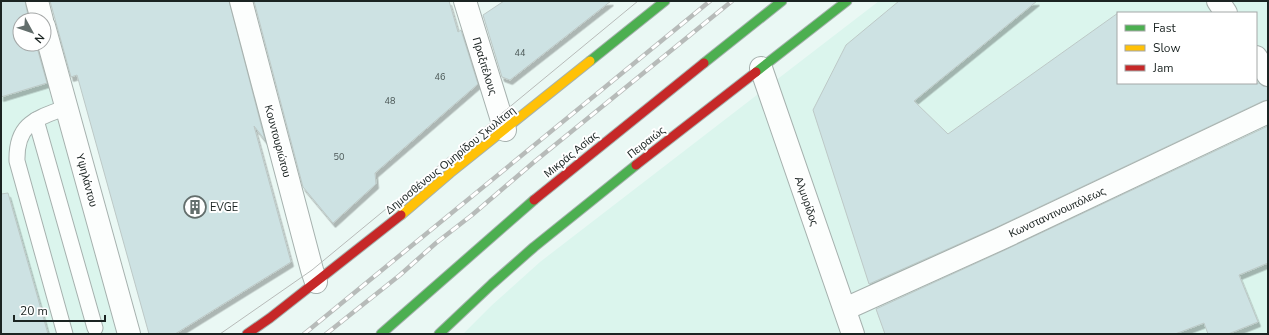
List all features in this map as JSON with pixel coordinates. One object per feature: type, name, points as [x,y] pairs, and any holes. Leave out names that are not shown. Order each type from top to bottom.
[{"type":"main road","name":"Δημοσθένους Ομηρίδου Σκυλίτση","points":[[247,334],[270,318],[386,227],[450,173],[665,1]]},
{"type":"main road","name":"Μικράς Ασίας","points":[[381,334],[542,193],[782,1]]},
{"type":"main road","name":"Πειραιώς","points":[[439,334],[534,247],[847,1]]},
{"type":"main road","name":"Πειραιώς","points":[[446,334],[465,309]]},
{"type":"street","points":[[37,1],[40,12]]},
{"type":"street","name":"Κουντουριώτου","points":[[241,1],[316,282]]},
{"type":"street","name":"Πραξιτέλους","points":[[465,1],[505,130]]},
{"type":"street","points":[[1218,1],[1225,12]]},
{"type":"street","name":"Υψηλάντου","points":[[51,52],[130,334]]},
{"type":"street","points":[[1257,58],[1268,75]]},
{"type":"street","name":"Αλμυρίδος","points":[[761,68],[853,334]]},
{"type":"street","name":"Κωνσταντινουπόλεως","points":[[845,309],[1000,239],[1268,112]]},
{"type":"lane","points":[[66,334],[17,161],[16,147],[20,136],[28,126],[36,120],[67,107]]},
{"type":"lane","points":[[36,120],[95,328]]},
{"type":"shaded area","points":[[1,1],[12,12],[12,52],[38,52],[120,334],[1,334]]},
{"type":"shaded area","points":[[879,1],[1268,1],[1268,334],[463,334],[491,306],[540,262]]},
{"type":"building","points":[[1,1],[25,1],[27,12],[12,12],[12,52],[38,52],[47,83],[1,97]]},
{"type":"building","name":"EVGE","points":[[50,1],[229,1],[265,140],[254,126],[291,262],[175,334],[149,334],[77,75],[71,77]]},
{"type":"building","points":[[254,1],[449,1],[458,32],[461,30],[478,84],[375,173],[376,184],[333,223],[303,187]]},
{"type":"building","points":[[504,1],[611,1],[510,80],[502,77],[483,15]]},
{"type":"building","points":[[899,1],[1037,1],[914,101],[948,134],[1117,14],[1117,84],[1259,83],[1268,87],[1268,100],[1263,101],[995,228],[869,284],[813,110],[846,45]]},
{"type":"building","points":[[1268,126],[1268,263],[1239,275],[1258,322],[1228,334],[1208,334],[1204,323],[1175,334],[885,334],[876,309]]},
{"type":"building","points":[[8,193],[48,334],[1,334],[1,194]]},
{"type":"tram line","points":[[220,334],[312,270],[638,1]]},
{"type":"railway","points":[[304,334],[710,1]]},
{"type":"railway","points":[[326,334],[400,275],[436,243],[472,215],[534,162],[732,1]]},
{"type":"traffic: fast","points":[[590,61],[665,1]]},
{"type":"traffic: fast","points":[[704,63],[782,1]]},
{"type":"traffic: fast","points":[[756,72],[847,1]]},
{"type":"traffic: fast","points":[[439,334],[534,247],[636,165]]},
{"type":"traffic: fast","points":[[381,334],[534,200]]},
{"type":"traffic: slow","points":[[401,215],[450,173],[590,61]]},
{"type":"traffic: jam","points":[[534,200],[704,63]]},
{"type":"traffic: jam","points":[[636,165],[756,72]]},
{"type":"traffic: jam","points":[[247,334],[270,318],[401,215]]},
{"type":"place","name":"EVGE","points":[[195,207]]}]
